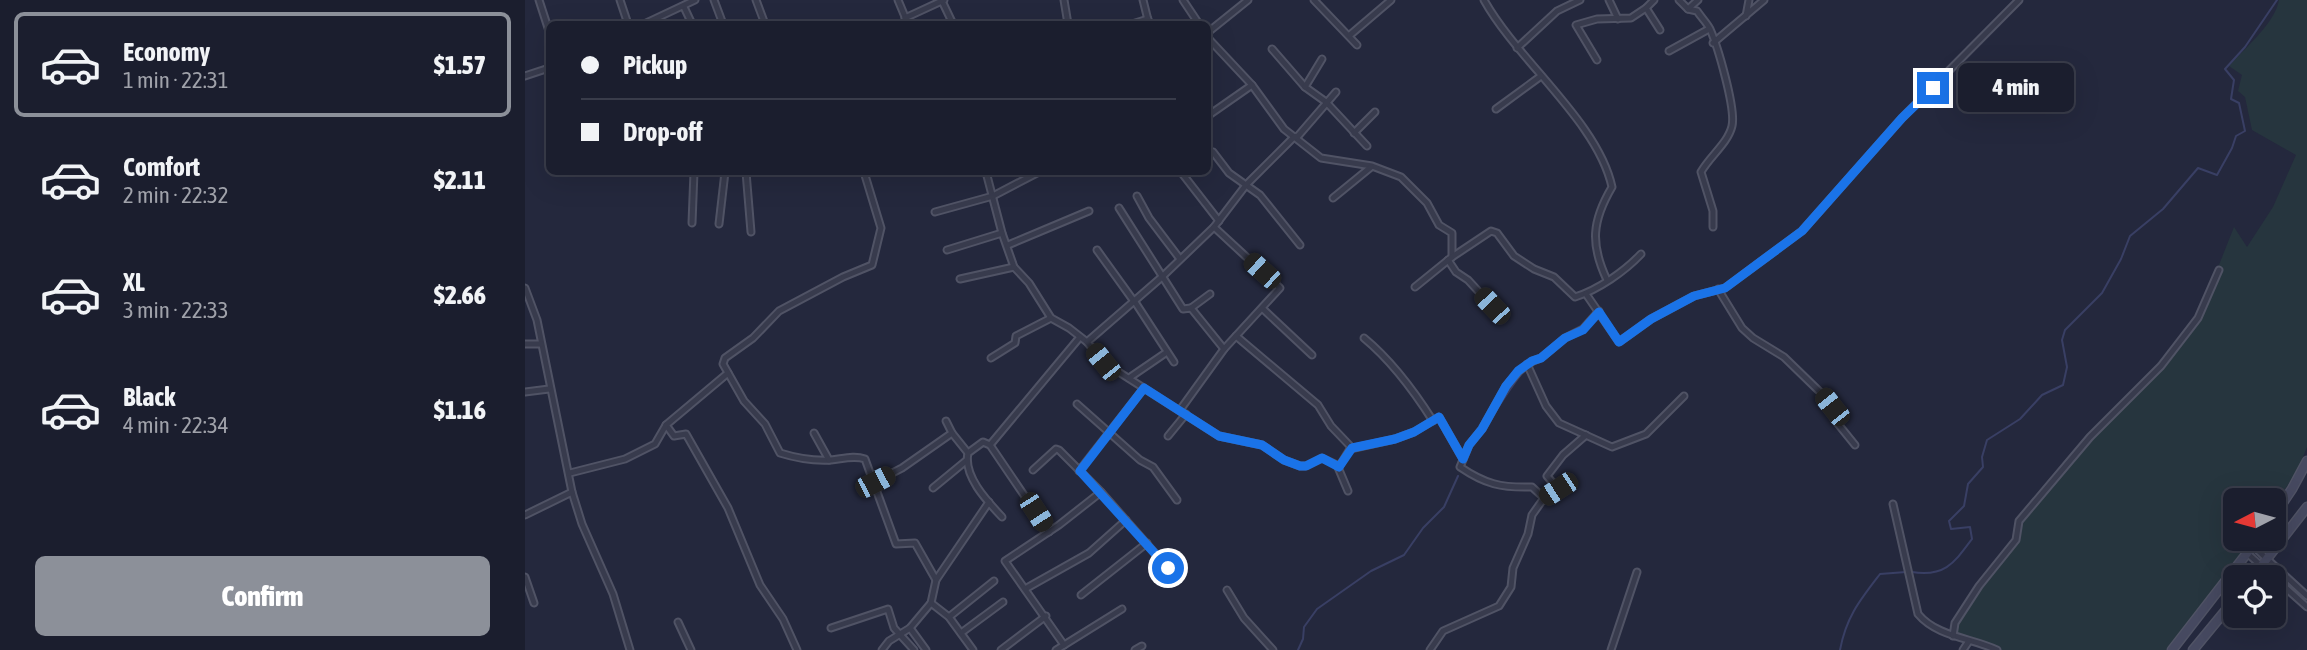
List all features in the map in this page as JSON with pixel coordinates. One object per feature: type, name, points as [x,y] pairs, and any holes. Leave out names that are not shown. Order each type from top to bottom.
[{"type":"street","points":[[539,0],[546,22]]},
{"type":"street","points":[[620,0],[627,21]]},
{"type":"street","points":[[651,21],[695,0]]},
{"type":"street","points":[[714,0],[722,21]]},
{"type":"street","points":[[756,0],[764,21]]},
{"type":"street","points":[[898,0],[906,21],[943,1],[952,21]]},
{"type":"street","points":[[1064,0],[1068,21]]},
{"type":"street","points":[[1183,0],[1197,21]]},
{"type":"street","points":[[1211,32],[1248,0]]},
{"type":"street","points":[[1314,0],[1357,45]]},
{"type":"street","points":[[1350,35],[1391,0]]},
{"type":"street","points":[[1484,0],[1498,25],[1583,127],[1608,170],[1612,187],[1600,208],[1595,227],[1596,247],[1607,280]]},
{"type":"street","points":[[1609,0],[1618,19]]},
{"type":"street","points":[[1597,60],[1576,25],[1597,19],[1631,18],[1646,9],[1654,0]]},
{"type":"street","points":[[1679,0],[1688,9],[1697,11],[1709,29],[1727,86],[1733,125],[1701,172],[1713,211],[1713,227]]},
{"type":"street","points":[[1688,9],[1698,0]]},
{"type":"street","points":[[1746,16],[1749,0]]},
{"type":"street","points":[[1713,43],[1764,0]]},
{"type":"street","points":[[1586,294],[1619,342],[1651,319],[1694,296],[1725,288],[1756,267],[1802,231],[1902,118],[2019,0]]},
{"type":"street","points":[[1146,1],[1149,21]]},
{"type":"street","points":[[1517,48],[1557,11],[1576,1]]},
{"type":"street","points":[[684,7],[691,21]]},
{"type":"street","points":[[1646,9],[1660,30]]},
{"type":"street","points":[[1669,51],[1709,29]]},
{"type":"street","points":[[1211,39],[1252,85],[1284,129],[1321,158],[1372,166],[1401,177],[1427,203],[1439,225],[1452,233],[1450,258],[1456,272],[1468,280],[1503,318]]},
{"type":"street","points":[[1272,49],[1305,87],[1326,102],[1367,146]]},
{"type":"street","points":[[1305,87],[1322,59]]},
{"type":"street","points":[[525,76],[546,69]]},
{"type":"street","points":[[1496,109],[1541,76]]},
{"type":"street","points":[[1211,114],[1252,85]]},
{"type":"street","points":[[1087,342],[1215,227],[1245,185],[1298,136],[1336,92]]},
{"type":"street","points":[[1354,133],[1375,112]]},
{"type":"street","points":[[1213,152],[1229,173],[1260,195],[1300,245]]},
{"type":"street","points":[[1333,198],[1372,166]]},
{"type":"street","points":[[692,223],[694,175]]},
{"type":"street","points":[[719,224],[725,175]]},
{"type":"street","points":[[746,175],[751,232]]},
{"type":"street","points":[[865,175],[881,228],[872,265],[843,277],[779,311],[753,338],[725,358],[723,364],[744,401],[765,424],[780,453],[809,459],[865,459],[896,544],[915,543],[936,580]]},
{"type":"street","points":[[986,175],[1014,267],[1029,283],[1051,318],[1087,342],[1103,362],[1219,436],[1262,445],[1284,460],[1300,466],[1322,458],[1339,467],[1348,491]]},
{"type":"street","points":[[935,212],[993,196],[1033,175]]},
{"type":"street","points":[[1183,175],[1219,221]]},
{"type":"street","points":[[1137,196],[1149,218],[1181,259]]},
{"type":"street","points":[[1119,208],[1183,309],[1191,308],[1210,294]]},
{"type":"street","points":[[1008,245],[1089,211]]},
{"type":"street","points":[[1180,410],[1224,349],[1280,288],[1215,227]]},
{"type":"street","points":[[1415,287],[1450,258],[1493,231],[1514,256],[1534,269],[1554,277],[1576,297],[1586,294],[1626,270],[1641,254]]},
{"type":"street","points":[[947,250],[1002,233]]},
{"type":"street","points":[[1097,250],[1174,362]]},
{"type":"street","points":[[960,279],[1014,267]]},
{"type":"street","points":[[1953,636],[1955,623],[1979,586],[2016,540],[2019,521],[2090,437],[2161,366],[2198,318],[2219,270]]},
{"type":"street","points":[[525,289],[537,320],[572,492],[582,524],[613,594],[630,650]]},
{"type":"street","points":[[1718,289],[1742,328],[1784,357],[1819,391],[1832,407],[1834,419],[1855,445]]},
{"type":"street","points":[[1191,308],[1224,349]]},
{"type":"street","points":[[1263,309],[1312,355]]},
{"type":"street","points":[[1544,498],[1532,486],[1505,488],[1481,480],[1460,467],[1469,445],[1482,429],[1506,386],[1527,364],[1541,358],[1565,338],[1583,330],[1599,312]]},
{"type":"street","points":[[991,358],[1015,343],[1018,334],[1051,318]]},
{"type":"street","points":[[1236,336],[1318,405],[1331,426],[1352,448]]},
{"type":"street","points":[[990,445],[1080,337]]},
{"type":"street","points":[[1364,338],[1415,393],[1433,421]]},
{"type":"street","points":[[525,344],[541,344]]},
{"type":"street","points":[[1129,378],[1167,352]]},
{"type":"street","points":[[1527,364],[1546,406],[1559,423],[1612,447],[1646,434],[1684,396]]},
{"type":"street","points":[[570,473],[625,459],[655,444],[666,425],[728,373]]},
{"type":"street","points":[[1080,471],[1144,388]]},
{"type":"street","points":[[525,392],[549,389]]},
{"type":"street","points":[[1077,404],[1140,460],[1153,467],[1177,500]]},
{"type":"street","points":[[1168,436],[1186,414]]},
{"type":"street","points":[[1339,467],[1352,448],[1395,439],[1440,418],[1463,459]]},
{"type":"street","points":[[946,421],[968,457],[975,481],[1002,517]]},
{"type":"street","points":[[666,425],[674,436],[686,434],[728,508],[760,585],[783,619],[797,650]]},
{"type":"street","points":[[814,433],[829,460]]},
{"type":"street","points":[[875,482],[902,468],[952,433]]},
{"type":"street","points":[[1431,649],[1443,631],[1499,606],[1511,587],[1513,568],[1528,534],[1532,515],[1544,498],[1558,489],[1547,476],[1563,455],[1586,435]]},
{"type":"street","points":[[933,488],[983,442],[990,445],[1049,532]]},
{"type":"street","points":[[1033,470],[1057,449],[1101,492],[1168,568]]},
{"type":"street","points":[[2286,498],[2307,461]]},
{"type":"street","points":[[525,515],[572,492]]},
{"type":"street","points":[[1064,645],[1005,561],[1049,532],[1101,492]]},
{"type":"street","points":[[882,650],[889,641],[910,628],[931,603],[936,580],[989,502]]},
{"type":"street","points":[[1893,504],[1918,614],[1923,620],[1953,636],[1979,641],[1997,650]]},
{"type":"street","points":[[2262,565],[2307,507]]},
{"type":"street","points":[[1025,589],[1089,552],[1126,520]]},
{"type":"street","points":[[1081,595],[1147,543]]},
{"type":"street","points":[[2172,650],[2249,551]]},
{"type":"street","points":[[2256,551],[2307,607]]},
{"type":"street","points":[[2264,562],[2307,596]]},
{"type":"street","points":[[1612,650],[1637,572]]},
{"type":"street","points":[[525,577],[534,603]]},
{"type":"street","points":[[949,617],[993,581]]},
{"type":"street","points":[[1227,590],[1244,618],[1273,650]]},
{"type":"street","points":[[961,633],[1003,602]]},
{"type":"street","points":[[931,603],[949,617],[973,650]]},
{"type":"street","points":[[831,628],[887,609],[894,628],[914,650]]},
{"type":"street","points":[[1056,650],[1122,609]]},
{"type":"street","points":[[2193,650],[2223,614]]},
{"type":"street","points":[[1001,650],[1046,617]]},
{"type":"street","points":[[678,622],[691,650]]},
{"type":"street","points":[[910,628],[926,650]]},
{"type":"street","points":[[1963,650],[1969,640]]},
{"type":"street","points":[[1135,650],[1142,646]]},
{"type":"shaded area","points":[[2279,0],[2307,0],[2307,447],[2298,469],[2286,488],[2223,488],[2223,551],[2242,551],[2232,565],[2223,565],[2223,577],[2169,650],[1997,650],[1953,636],[1955,623],[1979,586],[2016,540],[2020,521],[2090,437],[2161,366],[2198,318],[2234,227],[2247,247],[2273,207],[2296,155],[2252,130],[2245,97],[2238,91],[2242,75],[2229,66],[2266,26]]},
{"type":"waterway","points":[[1912,572],[1941,570],[1954,561],[1972,539],[1970,527],[1951,529],[1949,521],[1964,506],[1968,484],[1983,467],[1982,457],[1987,440],[2020,419],[2042,395],[2063,385],[2067,367],[2062,340],[2065,330],[2102,293],[2130,236],[2163,209],[2198,168],[2217,175],[2236,136],[2245,131],[2239,103],[2231,99],[2234,80],[2225,69],[2245,47],[2277,0]]},
{"type":"waterway","points":[[1470,448],[1523,372]]},
{"type":"waterway","points":[[1298,650],[1304,627],[1317,609],[1371,571],[1404,555],[1423,528],[1444,507],[1458,476]]},
{"type":"waterway","points":[[1840,650],[1850,618],[1880,574],[1906,572]]},
{"type":"route","points":[[1168,568],[1080,471],[1144,388],[1219,436],[1262,445],[1284,460],[1300,466],[1325,458],[1339,467],[1350,449],[1395,439],[1414,432],[1439,417],[1463,459],[1469,445],[1518,371],[1547,354],[1565,338],[1583,330],[1599,312],[1619,342],[1651,319],[1694,296],[1725,288],[1756,267],[1802,231],[1902,118],[1933,88]]}]
